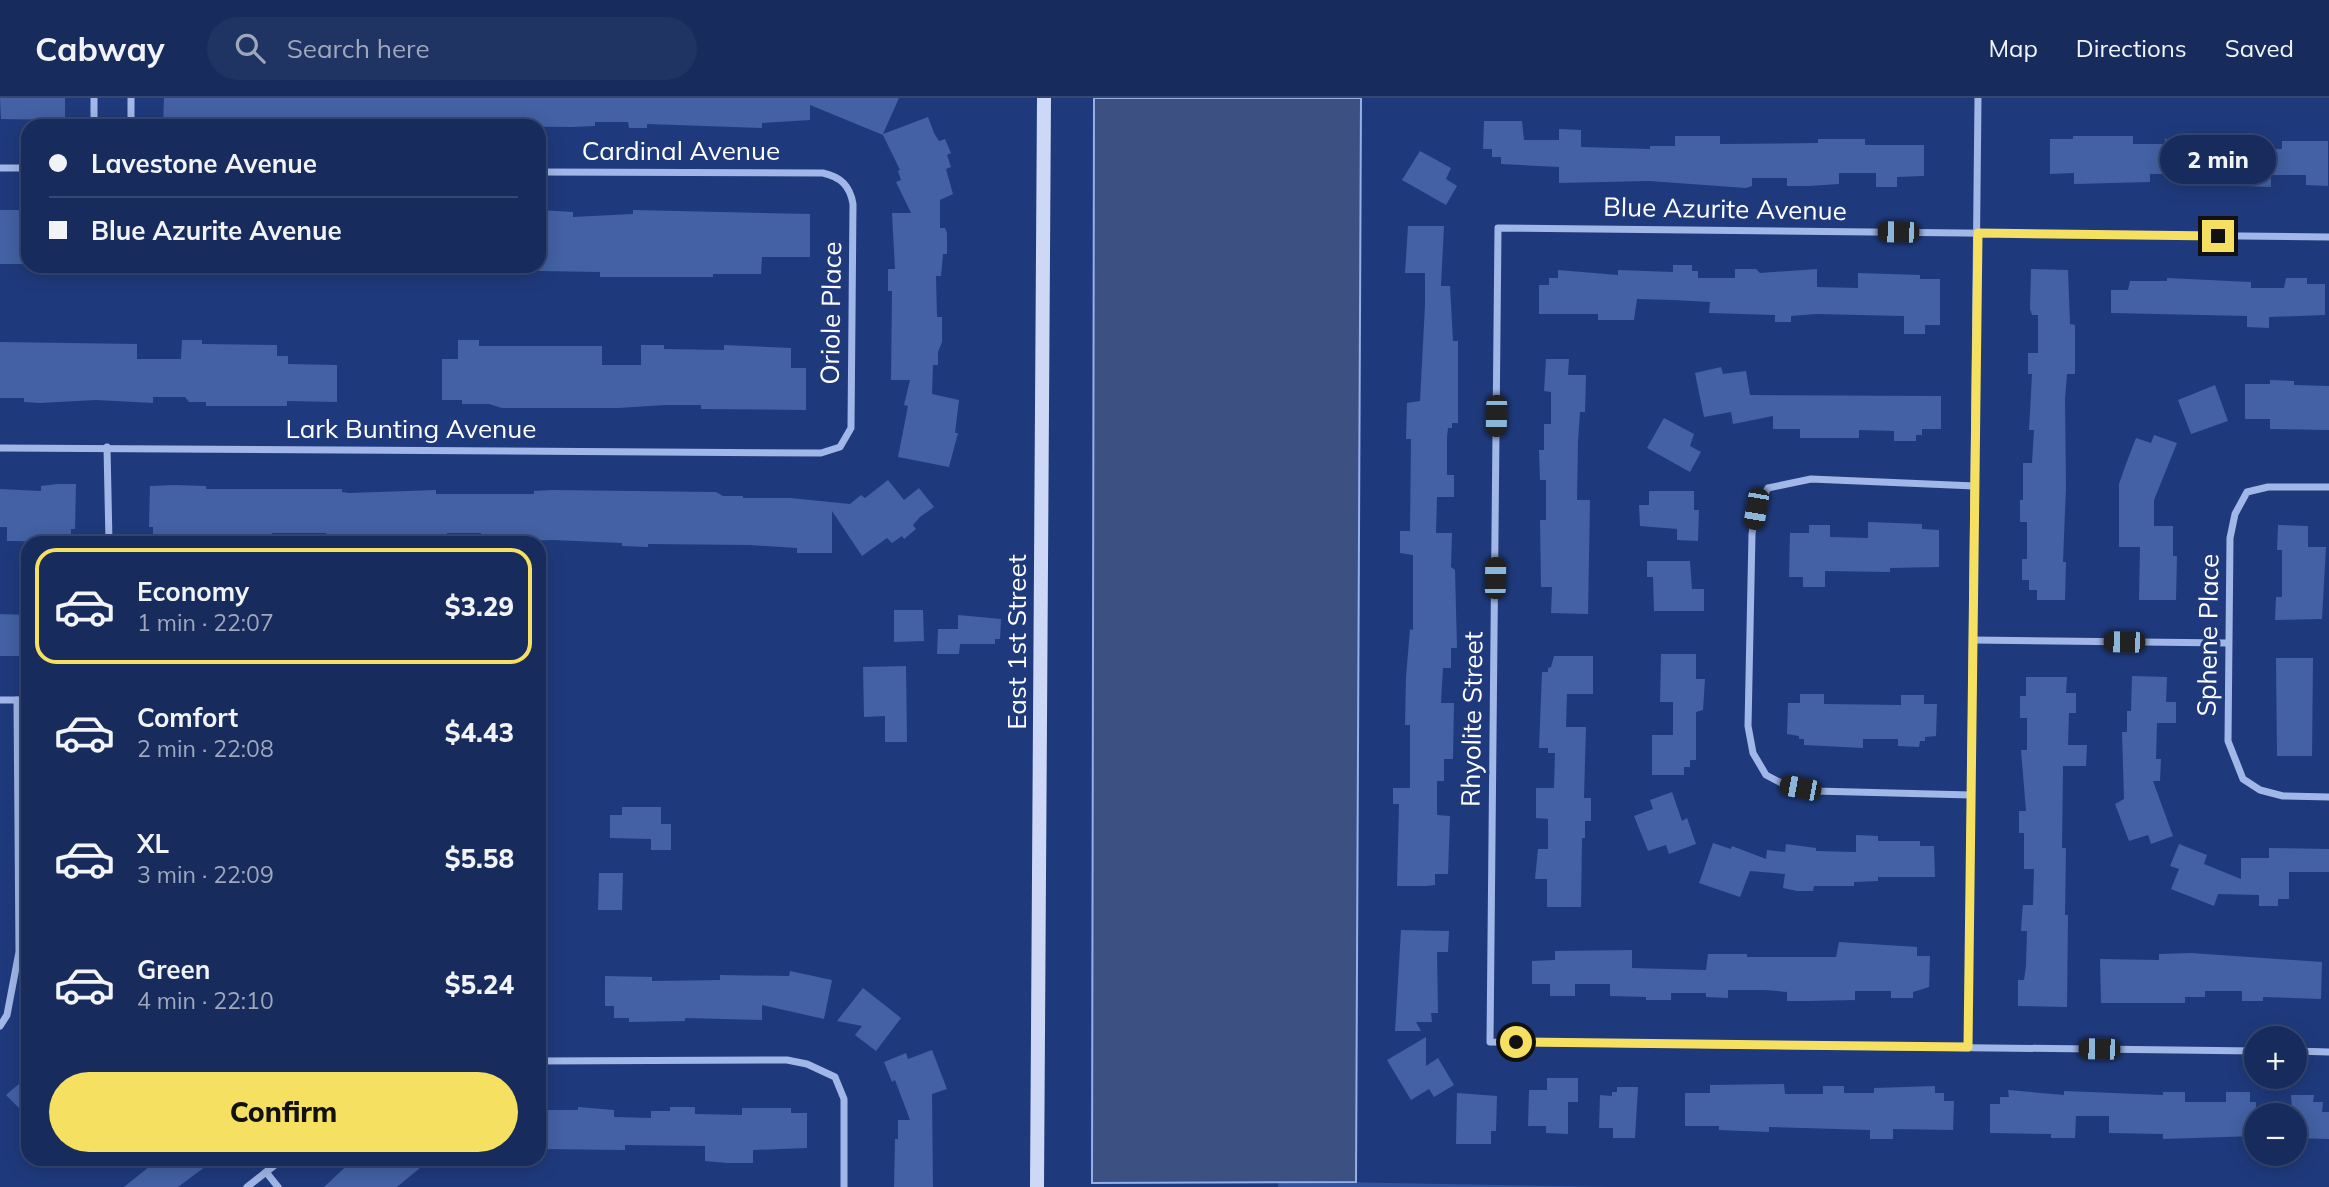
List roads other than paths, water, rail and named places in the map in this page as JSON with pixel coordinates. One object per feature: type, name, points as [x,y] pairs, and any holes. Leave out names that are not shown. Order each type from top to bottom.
[{"type":"main road","name":"East 1st Street","points":[[1037,1187],[1044,98]]},
{"type":"street","points":[[94,98],[94,119]]},
{"type":"street","points":[[131,98],[131,119]]},
{"type":"street","points":[[1978,98],[1968,1047],[2244,1051]]},
{"type":"street","points":[[0,168],[21,168]]},
{"type":"street","name":"Cardinal Avenue","points":[[546,172],[823,173]]},
{"type":"street","name":"Oriole Place","points":[[821,453],[840,447],[851,428],[853,217],[851,194],[845,183],[834,175],[823,173]]},
{"type":"street","name":"Blue Azurite Avenue","points":[[1498,228],[2329,237]]},
{"type":"street","name":"Rhyolite Street","points":[[1498,228],[1490,1042],[1968,1047]]},
{"type":"street","points":[[107,447],[109,536]]},
{"type":"street","name":"Lark Bunting Avenue","points":[[0,448],[821,453]]},
{"type":"street","points":[[1971,795],[1815,791],[1785,785],[1766,775],[1753,753],[1748,726],[1748,675],[1752,534],[1756,509],[1768,488],[1811,480],[1975,486]]},
{"type":"street","name":"Sphene Place","points":[[2329,487],[2268,487],[2247,492],[2235,514],[2231,538],[2228,643],[2228,741],[2235,765],[2244,779],[2260,790],[2283,796],[2329,797]]},
{"type":"street","points":[[1973,640],[2228,643]]},
{"type":"street","points":[[0,700],[21,700]]},
{"type":"street","points":[[0,1026],[7,1014],[19,953],[17,700]]},
{"type":"street","points":[[2307,1051],[2329,1052]]},
{"type":"street","points":[[546,1061],[787,1060],[807,1064],[835,1077],[844,1099],[844,1187]]},
{"type":"street","points":[[247,1187],[274,1166]]},
{"type":"street","points":[[266,1172],[278,1187]]}]
